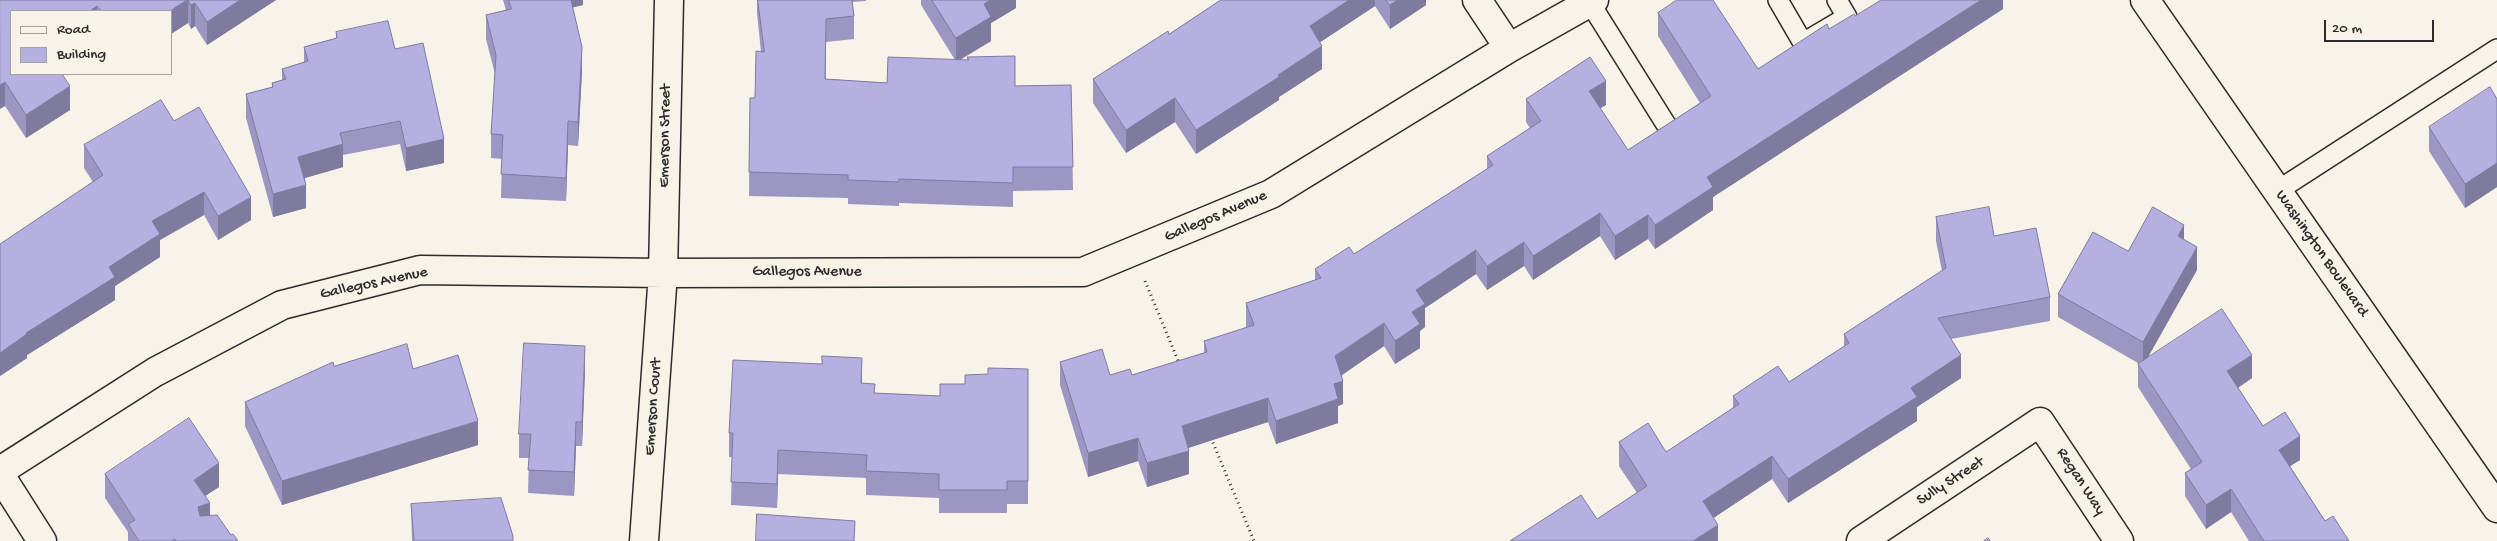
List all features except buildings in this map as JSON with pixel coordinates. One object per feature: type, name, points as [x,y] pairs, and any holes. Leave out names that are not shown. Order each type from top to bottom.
[{"type":"street","name":"Emerson Street","points":[[663,273],[669,0]]},
{"type":"street","points":[[1477,0],[1509,48]]},
{"type":"street","name":"Washington Boulevard","points":[[2145,0],[2497,508]]},
{"type":"street","name":"Gallegos Avenue","points":[[0,471],[155,372],[282,305],[420,270],[663,273],[1083,272],[1271,194],[1509,48],[1592,1]]},
{"type":"street","name":"Emerson Court","points":[[644,541],[663,273]]},
{"type":"street","name":"Sully Street","points":[[1861,541],[2040,422]]},
{"type":"street","name":"Regan Way","points":[[2040,422],[2119,541]]},
{"type":"street","points":[[0,475],[42,541]]},
{"type":"lane","points":[[1778,0],[1803,43],[1847,17],[1837,0]]},
{"type":"lane","points":[[1592,1],[1667,126]]},
{"type":"lane","points":[[2277,191],[2497,49]]},
{"type":"path","points":[[1132,252],[1182,369]]},
{"type":"path","points":[[1208,433],[1254,541]]}]
